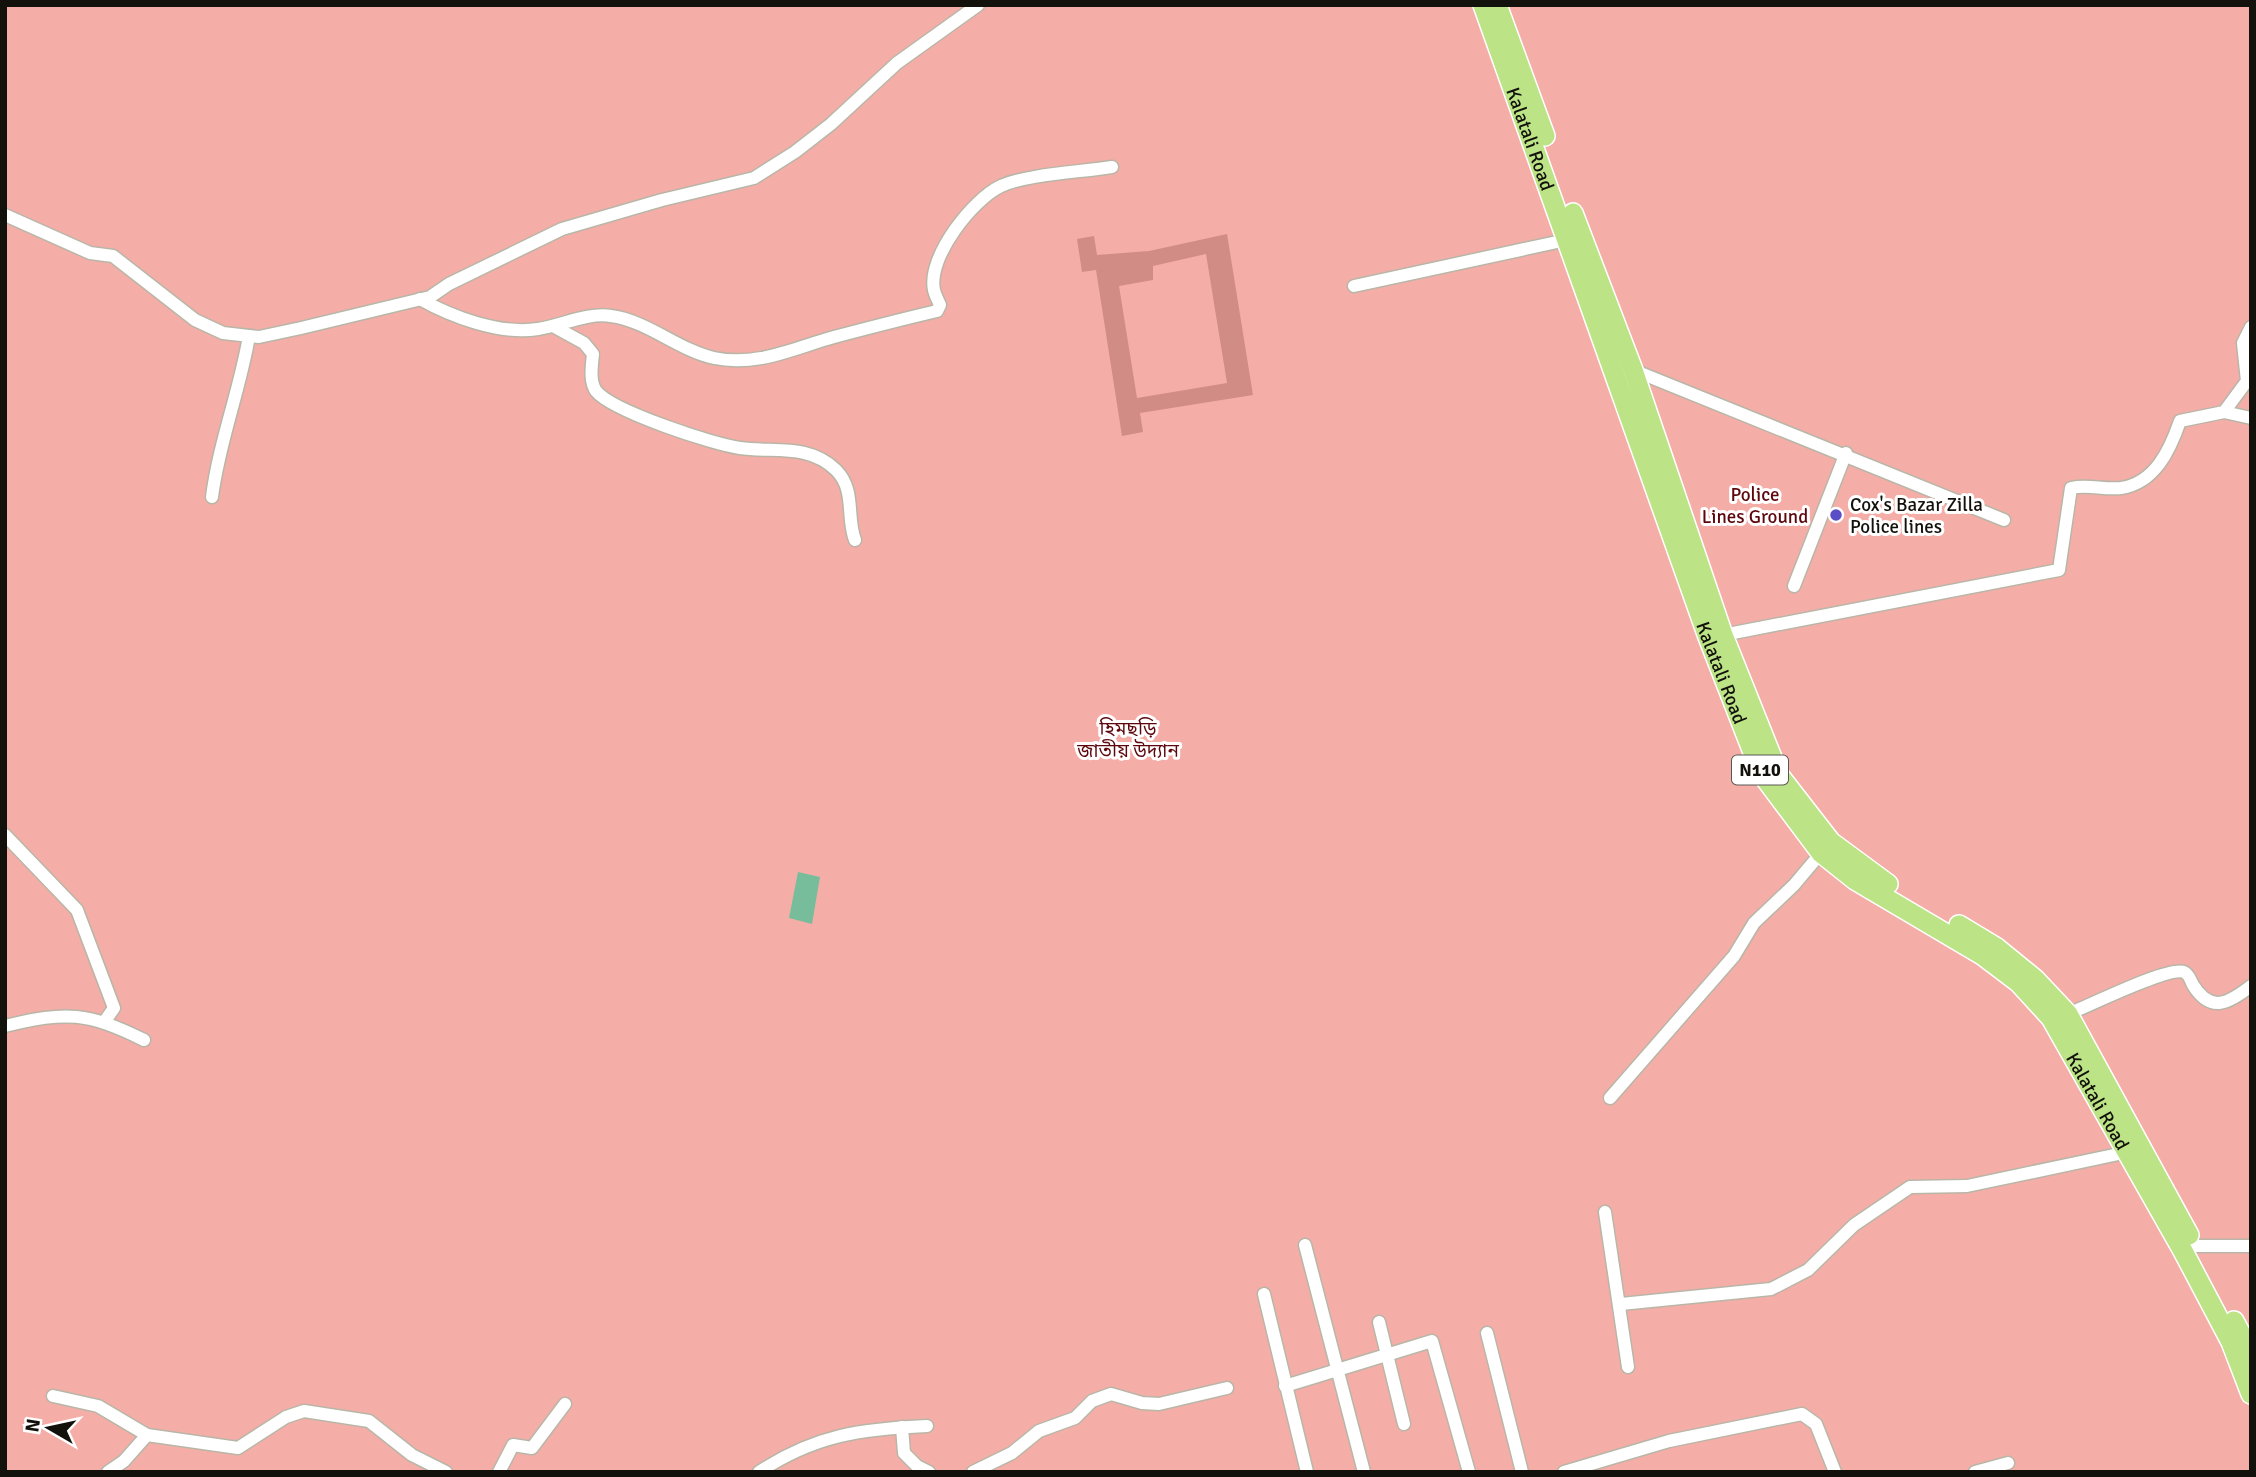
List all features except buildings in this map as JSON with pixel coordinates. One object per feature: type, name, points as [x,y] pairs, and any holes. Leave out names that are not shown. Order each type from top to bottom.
[{"type":"highway","name":"Kalatali Road","points":[[1483,5],[1575,238],[1633,370],[1635,404],[1708,637],[1761,774],[1821,853],[1855,880],[1982,955],[2019,983],[2051,1018],[2121,1124],[2195,1246],[2251,1353]]},
{"type":"highway","name":"Kalatali Road","points":[[1497,5],[1575,238],[1635,404],[1779,775],[1831,842],[1867,871],[1997,948],[2035,979],[2068,1014],[2121,1124],[2128,1152],[2231,1342],[2251,1394]]},
{"type":"street","points":[[5,215],[90,253],[113,257],[195,320],[223,333],[258,337],[301,328],[425,298],[562,229],[662,200],[754,178],[813,138],[897,63],[978,5]]},
{"type":"street","points":[[425,298],[446,314],[503,328],[535,330],[609,315],[636,324],[684,348],[715,358],[741,361],[772,357],[831,337],[937,311],[940,305],[934,290],[935,272],[949,237],[971,211],[999,187],[1016,181],[1112,167]]},
{"type":"street","points":[[1354,286],[1575,238]]},
{"type":"street","points":[[553,326],[584,343],[593,354],[592,378],[595,390],[644,417],[700,438],[740,448],[806,451],[832,466],[846,485],[852,507],[851,530],[855,540]]},
{"type":"street","points":[[2224,412],[2247,381],[2243,343],[2251,327]]},
{"type":"street","points":[[212,497],[216,463],[234,404],[249,336]]},
{"type":"street","points":[[1633,370],[1846,453],[2004,520]]},
{"type":"street","points":[[1723,635],[2059,569],[2066,501],[2071,488],[2087,484],[2119,488],[2138,483],[2157,469],[2171,445],[2180,421],[2224,412],[2251,418]]},
{"type":"street","points":[[1794,586],[1846,453]]},
{"type":"street","points":[[5,835],[77,910],[114,1008],[106,1021]]},
{"type":"street","points":[[1610,1098],[1734,956],[1754,923],[1794,885],[1821,853]]},
{"type":"street","points":[[2068,1014],[2132,985],[2179,972],[2189,976],[2205,1001],[2213,1003],[2236,997],[2251,986]]},
{"type":"street","points":[[5,1026],[48,1015],[83,1016],[106,1021],[144,1040]]},
{"type":"street","points":[[1621,1304],[1771,1289],[1808,1270],[1854,1225],[1910,1187],[1967,1186],[2128,1152]]},
{"type":"street","points":[[1605,1212],[1621,1304],[1628,1367]]},
{"type":"street","points":[[1305,1245],[1364,1472]]},
{"type":"street","points":[[2195,1246],[2251,1246]]},
{"type":"street","points":[[1264,1294],[1307,1472]]},
{"type":"street","points":[[1379,1322],[1404,1424]]},
{"type":"street","points":[[1487,1333],[1522,1472]]},
{"type":"street","points":[[1285,1386],[1432,1341],[1469,1472]]},
{"type":"street","points":[[973,1472],[1012,1453],[1039,1431],[1075,1418],[1092,1401],[1111,1394],[1142,1403],[1159,1404],[1227,1388]]},
{"type":"street","points":[[53,1396],[98,1406],[147,1435],[239,1448],[286,1418],[304,1411],[369,1421],[412,1455],[446,1472]]},
{"type":"street","points":[[499,1472],[513,1445],[533,1448],[565,1404]]},
{"type":"street","points":[[1564,1472],[1670,1441],[1802,1414],[1816,1424],[1835,1472]]},
{"type":"street","points":[[759,1472],[808,1444],[833,1436],[863,1429],[926,1426]]},
{"type":"street","points":[[902,1427],[904,1453],[917,1466],[929,1472]]},
{"type":"street","points":[[108,1472],[124,1461],[147,1435]]},
{"type":"street","points":[[1975,1472],[2008,1463]]},
{"type":"green space","name":"হিমছড়ি জাতীয় উদ্যান","points":[[5,5],[2251,5],[2251,1472],[5,1472]]},
{"type":"shaded area","points":[[1227,234],[1253,395],[1140,413],[1143,432],[1122,436],[1096,270],[1082,272],[1077,239],[1094,236],[1097,255],[1149,251]],"holes":[[[1206,254],[1227,383],[1137,398],[1119,286],[1153,280],[1153,266]]]},
{"type":"shaded area","points":[[798,872],[820,877],[812,924],[789,918]]},
{"type":"place","name":"Cox's Bazar Zilla Police lines","points":[[1836,515]]},
{"type":"park label","name":"Police Lines Ground","points":[[1755,505]]}]
